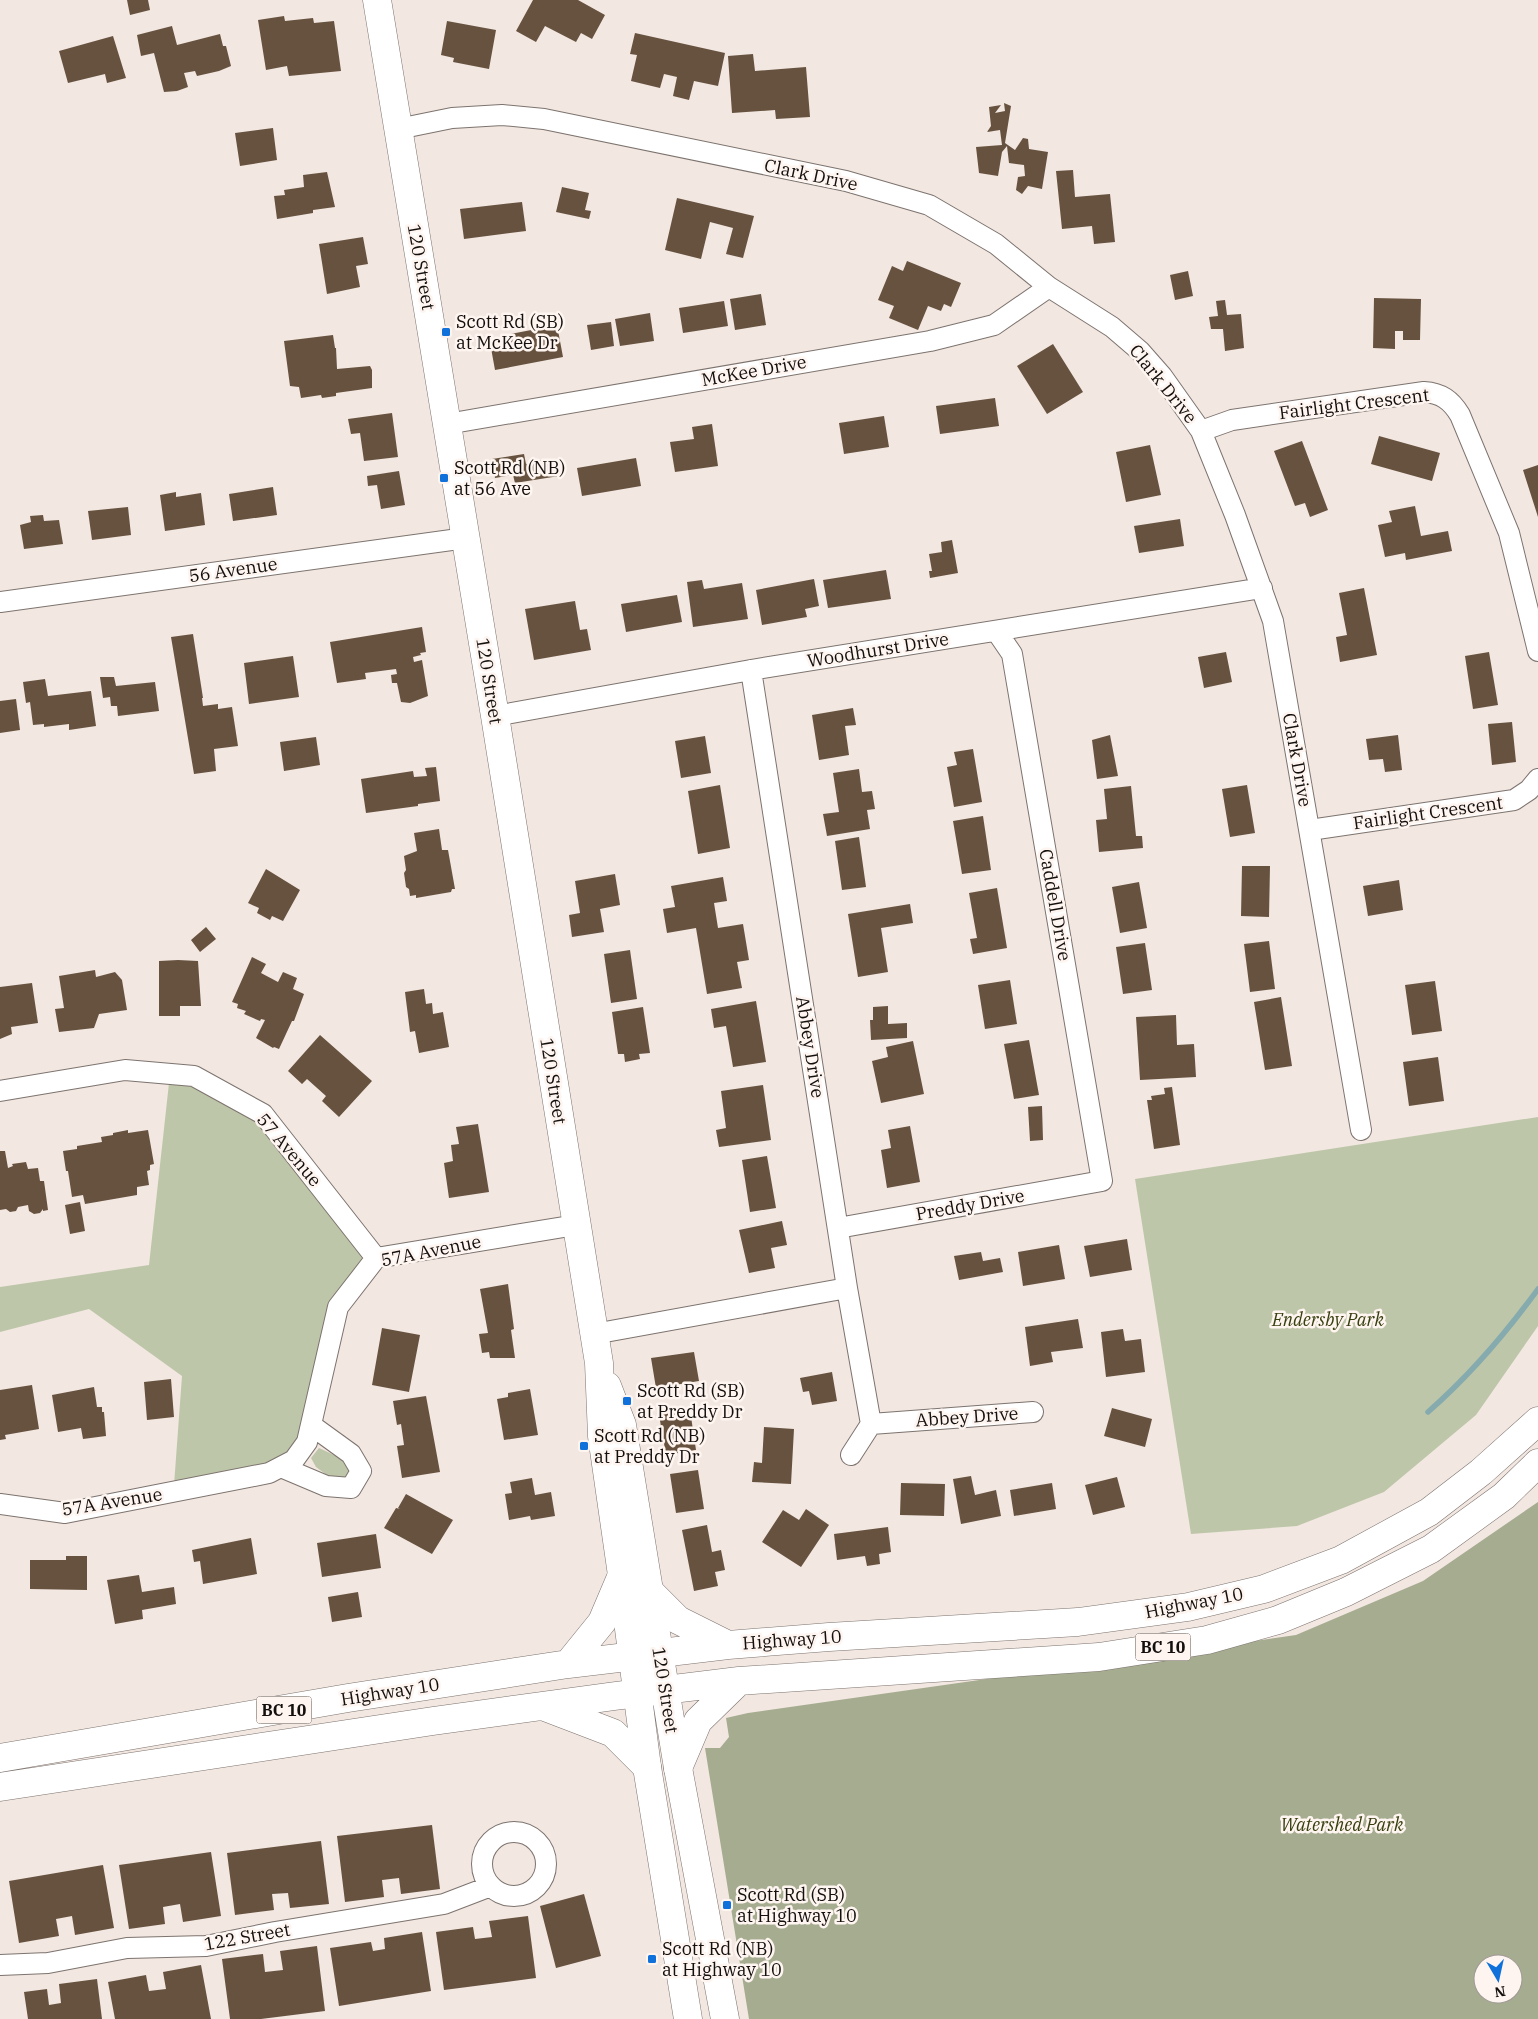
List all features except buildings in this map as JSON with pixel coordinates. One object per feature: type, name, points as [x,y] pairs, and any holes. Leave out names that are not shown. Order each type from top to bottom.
[{"type":"main road","name":"120 Street","points":[[377,0],[599,1363],[602,1436],[622,1575],[646,1655],[665,1690],[725,2019]]},
{"type":"main road","name":"120 Street","points":[[599,1363],[622,1425],[649,1591],[646,1655],[638,1694],[688,2019]]},
{"type":"main road","name":"Highway 10","points":[[0,1758],[338,1700],[568,1664],[728,1645],[1078,1622],[1188,1607],[1264,1589],[1341,1560],[1429,1512],[1481,1472],[1538,1421]]},
{"type":"main road","name":"Highway 10","points":[[0,1786],[541,1706],[739,1681],[1099,1657],[1206,1640],[1278,1620],[1346,1592],[1431,1549],[1504,1496],[1538,1463]]},
{"type":"main road","points":[[568,1664],[602,1622],[622,1575]]},
{"type":"main road","points":[[649,1591],[678,1620],[728,1645]]},
{"type":"main road","points":[[678,1768],[698,1721],[739,1681]]},
{"type":"main road","points":[[541,1706],[612,1732],[648,1767]]},
{"type":"street","name":"Clark Drive","points":[[398,128],[452,118],[502,114],[544,119],[846,181],[929,205],[996,244],[1049,287],[1112,327],[1140,351],[1162,376],[1201,431],[1273,621],[1361,1130]]},
{"type":"street","name":"McKee Drive","points":[[447,424],[930,341],[994,325],[1049,287]]},
{"type":"street","name":"Fairlight Crescent","points":[[1201,431],[1232,420],[1424,392],[1435,393],[1446,398],[1454,405],[1460,415],[1508,533],[1538,651]]},
{"type":"street","name":"56 Avenue","points":[[0,602],[466,538]]},
{"type":"street","name":"Woodhurst Drive","points":[[495,716],[751,670],[1262,588]]},
{"type":"street","name":"Caddell Drive","points":[[997,632],[1012,654],[1102,1181]]},
{"type":"street","name":"Abbey Drive","points":[[751,670],[847,1288],[870,1424],[1033,1412]]},
{"type":"street","name":"Fairlight Crescent","points":[[1310,830],[1514,800],[1529,790],[1538,779]]},
{"type":"street","name":"57 Avenue","points":[[0,1091],[125,1070],[194,1076],[263,1114],[376,1258]]},
{"type":"street","name":"Preddy Drive","points":[[838,1228],[1102,1181]]},
{"type":"street","name":"57A Avenue","points":[[0,1504],[65,1512],[269,1473],[294,1460],[307,1442],[338,1308],[376,1258],[576,1225]]},
{"type":"street","points":[[594,1334],[847,1288]]},
{"type":"street","points":[[851,1455],[870,1424]]},
{"type":"street","points":[[281,1467],[326,1486],[351,1488],[361,1470],[351,1454],[310,1425]]},
{"type":"street","name":"122 Street","points":[[0,1965],[48,1963],[127,1948],[206,1946],[275,1932],[444,1904],[491,1886]]},
{"type":"green space","points":[[169,1083],[190,1084],[261,1122],[367,1257],[332,1302],[302,1437],[287,1454],[266,1465],[174,1485],[182,1376],[89,1309],[0,1332],[0,1287],[149,1265]]},
{"type":"green space","name":"Endersby Park","points":[[1538,1117],[1538,1326],[1476,1415],[1384,1492],[1297,1526],[1191,1534],[1135,1179]]},
{"type":"green space","points":[[319,1448],[347,1461],[351,1469],[345,1479],[332,1479],[316,1467],[311,1458]]},
{"type":"green space","name":"Watershed Park","points":[[1538,1502],[1538,2019],[749,2019],[705,1748],[720,1748],[729,1737],[726,1718],[748,1713],[1296,1635],[1423,1581]]},
{"type":"waterway","points":[[1428,1412],[1486,1354],[1538,1289]]},
{"type":"place","name":"Scott Rd (SB) at McKee Dr","points":[[446,332]]},
{"type":"place","name":"Scott Rd (NB) at 56 Ave","points":[[444,478]]},
{"type":"place","name":"Scott Rd (SB) at Preddy Dr","points":[[627,1401]]},
{"type":"place","name":"Scott Rd (NB) at Preddy Dr","points":[[584,1446]]},
{"type":"place","name":"Scott Rd (SB) at Highway 10","points":[[727,1905]]},
{"type":"place","name":"Scott Rd (NB) at Highway 10","points":[[652,1959]]}]
